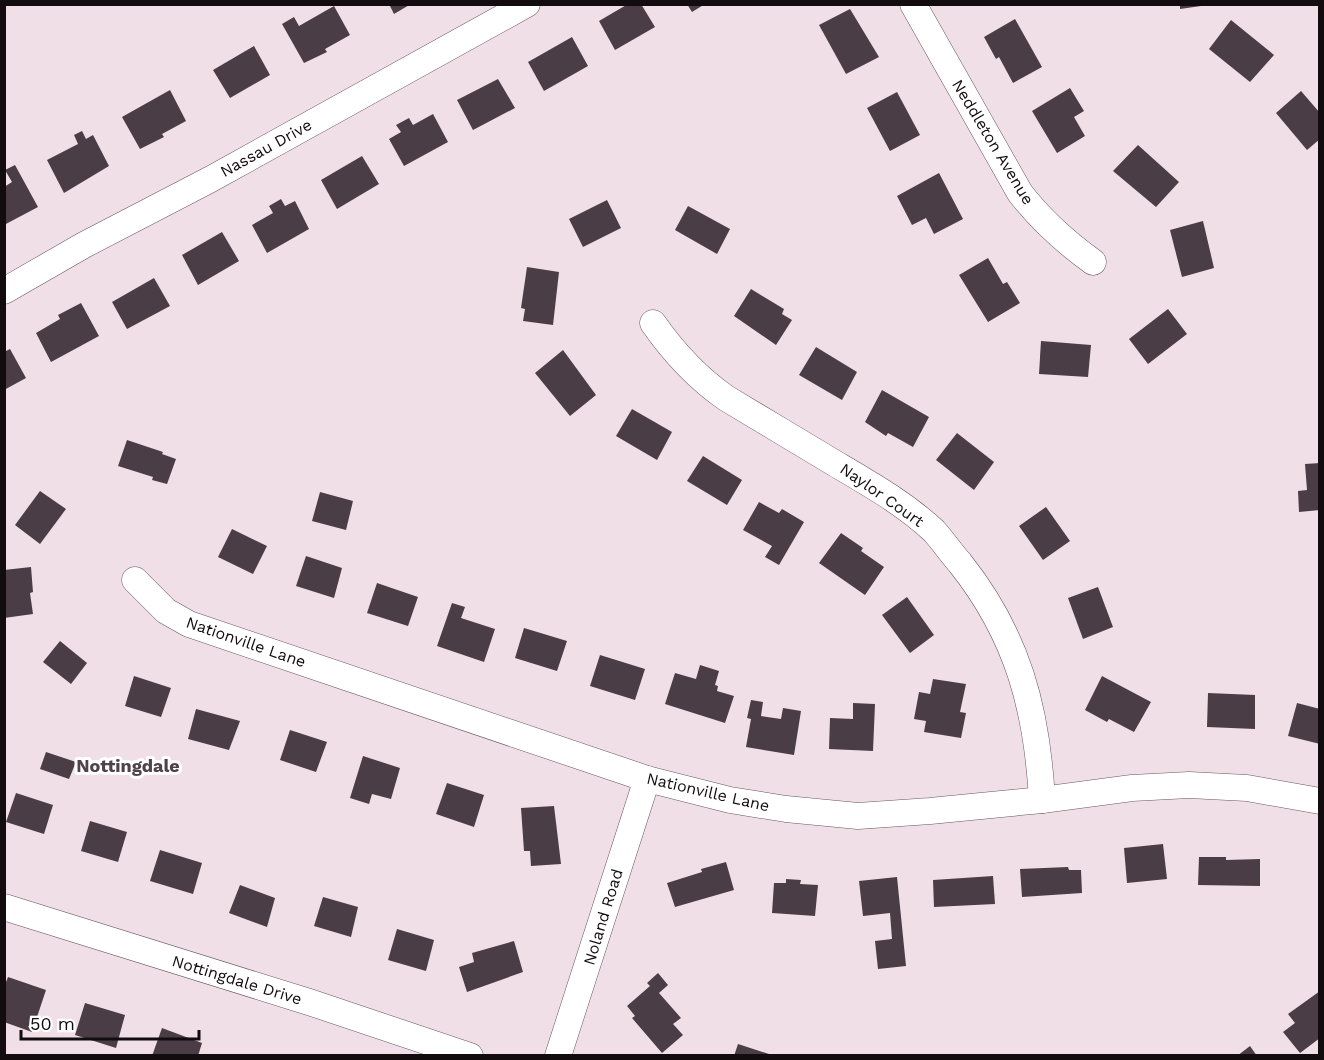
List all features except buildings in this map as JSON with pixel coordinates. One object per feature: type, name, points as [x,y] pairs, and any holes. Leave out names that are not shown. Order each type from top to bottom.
[{"type":"street","name":"Nassau Drive","points":[[4,291],[84,245],[211,179],[527,4]]},
{"type":"street","name":"Neddleton Avenue","points":[[913,4],[1020,193],[1038,216],[1063,241],[1092,261]]},
{"type":"street","name":"Naylor Court","points":[[653,323],[683,362],[703,382],[896,501],[934,532],[975,582],[994,613],[1018,664],[1031,708],[1037,743],[1042,801]]},
{"type":"street","name":"Nationville Lane","points":[[135,579],[166,611],[189,624],[646,778],[730,800],[786,809],[858,816],[930,812],[1042,801],[1132,788],[1189,785],[1247,788],[1320,801]]},
{"type":"street","name":"Noland Road","points":[[558,1056],[646,778]]},
{"type":"street","name":"Nottingdale Drive","points":[[4,907],[309,1002],[470,1056]]},
{"type":"district","name":"Nottingdale","points":[[128,765]]}]
